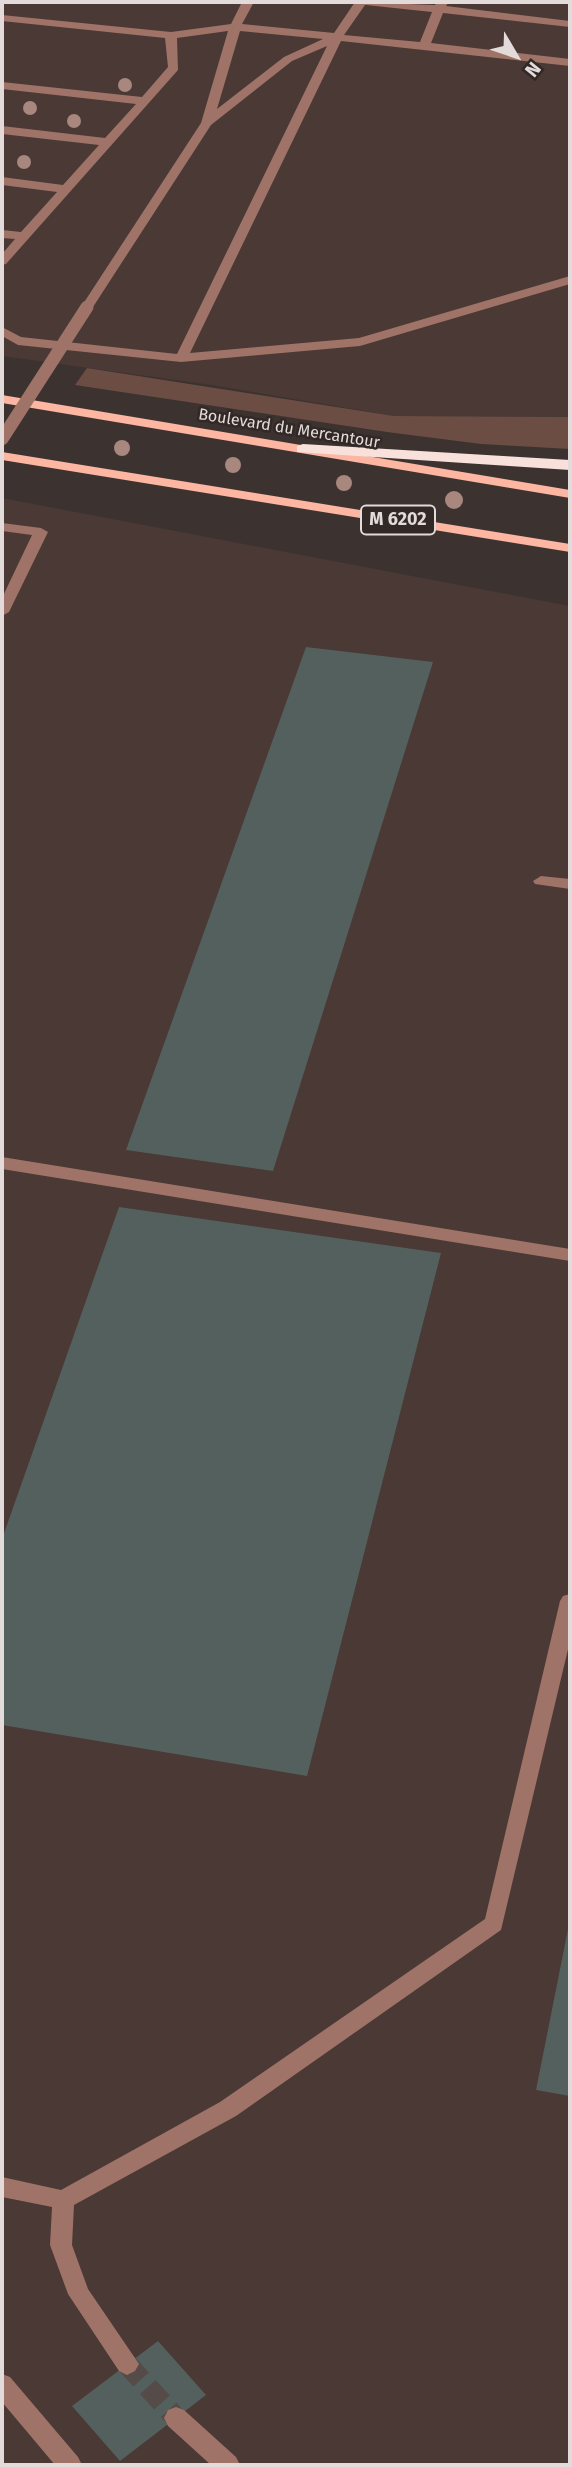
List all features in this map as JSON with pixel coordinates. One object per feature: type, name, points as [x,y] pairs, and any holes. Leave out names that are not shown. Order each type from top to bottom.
[{"type":"highway","points":[[303,449],[570,465]]},
{"type":"main road","name":"Boulevard du Mercantour","points":[[2,399],[570,494]]},
{"type":"main road","name":"M 6202","points":[[2,456],[570,548]]},
{"type":"lane","points":[[2,439],[207,123],[235,27],[248,2]]},
{"type":"lane","points":[[181,358],[337,37],[363,2],[441,5],[537,15],[570,24]]},
{"type":"lane","points":[[424,46],[441,5]]},
{"type":"lane","points":[[2,18],[172,35],[235,27],[570,63]]},
{"type":"lane","points":[[2,261],[174,68],[172,35]]},
{"type":"lane","points":[[207,123],[288,58],[337,37]]},
{"type":"lane","points":[[2,85],[144,102]]},
{"type":"lane","points":[[2,130],[108,142]]},
{"type":"lane","points":[[2,181],[66,189]]},
{"type":"lane","points":[[2,234],[24,236]]},
{"type":"lane","points":[[2,331],[18,341],[181,358],[360,342],[570,280]]},
{"type":"lane","points":[[2,527],[41,533],[2,612]]},
{"type":"lane","points":[[541,881],[570,884]]},
{"type":"lane","points":[[2,1163],[570,1255]]},
{"type":"lane","points":[[2,2187],[63,2200],[228,2109],[494,1924],[570,1601]]},
{"type":"lane","points":[[63,2200],[61,2245],[79,2294],[128,2364]]},
{"type":"lane","points":[[2,2385],[70,2465]]},
{"type":"lane","points":[[176,2418],[228,2465]]},
{"type":"shaded area","points":[[2,2],[570,2],[570,417],[394,416],[211,385],[2,356]]},
{"type":"shaded area","points":[[87,368],[394,416],[570,417],[570,449],[481,444],[387,432],[75,385]]},
{"type":"shaded area","points":[[2,498],[570,606],[570,2465],[2,2465]]},
{"type":"building","points":[[306,647],[433,662],[273,1171],[126,1150]]},
{"type":"building","points":[[119,1207],[441,1253],[307,1776],[2,1725],[2,1539]]},
{"type":"building","points":[[570,1924],[570,2096],[536,2090]]},
{"type":"building","points":[[158,2341],[206,2395],[120,2461],[72,2406]]},
{"type":"tunnel","points":[[127,2364],[176,2418]]}]
